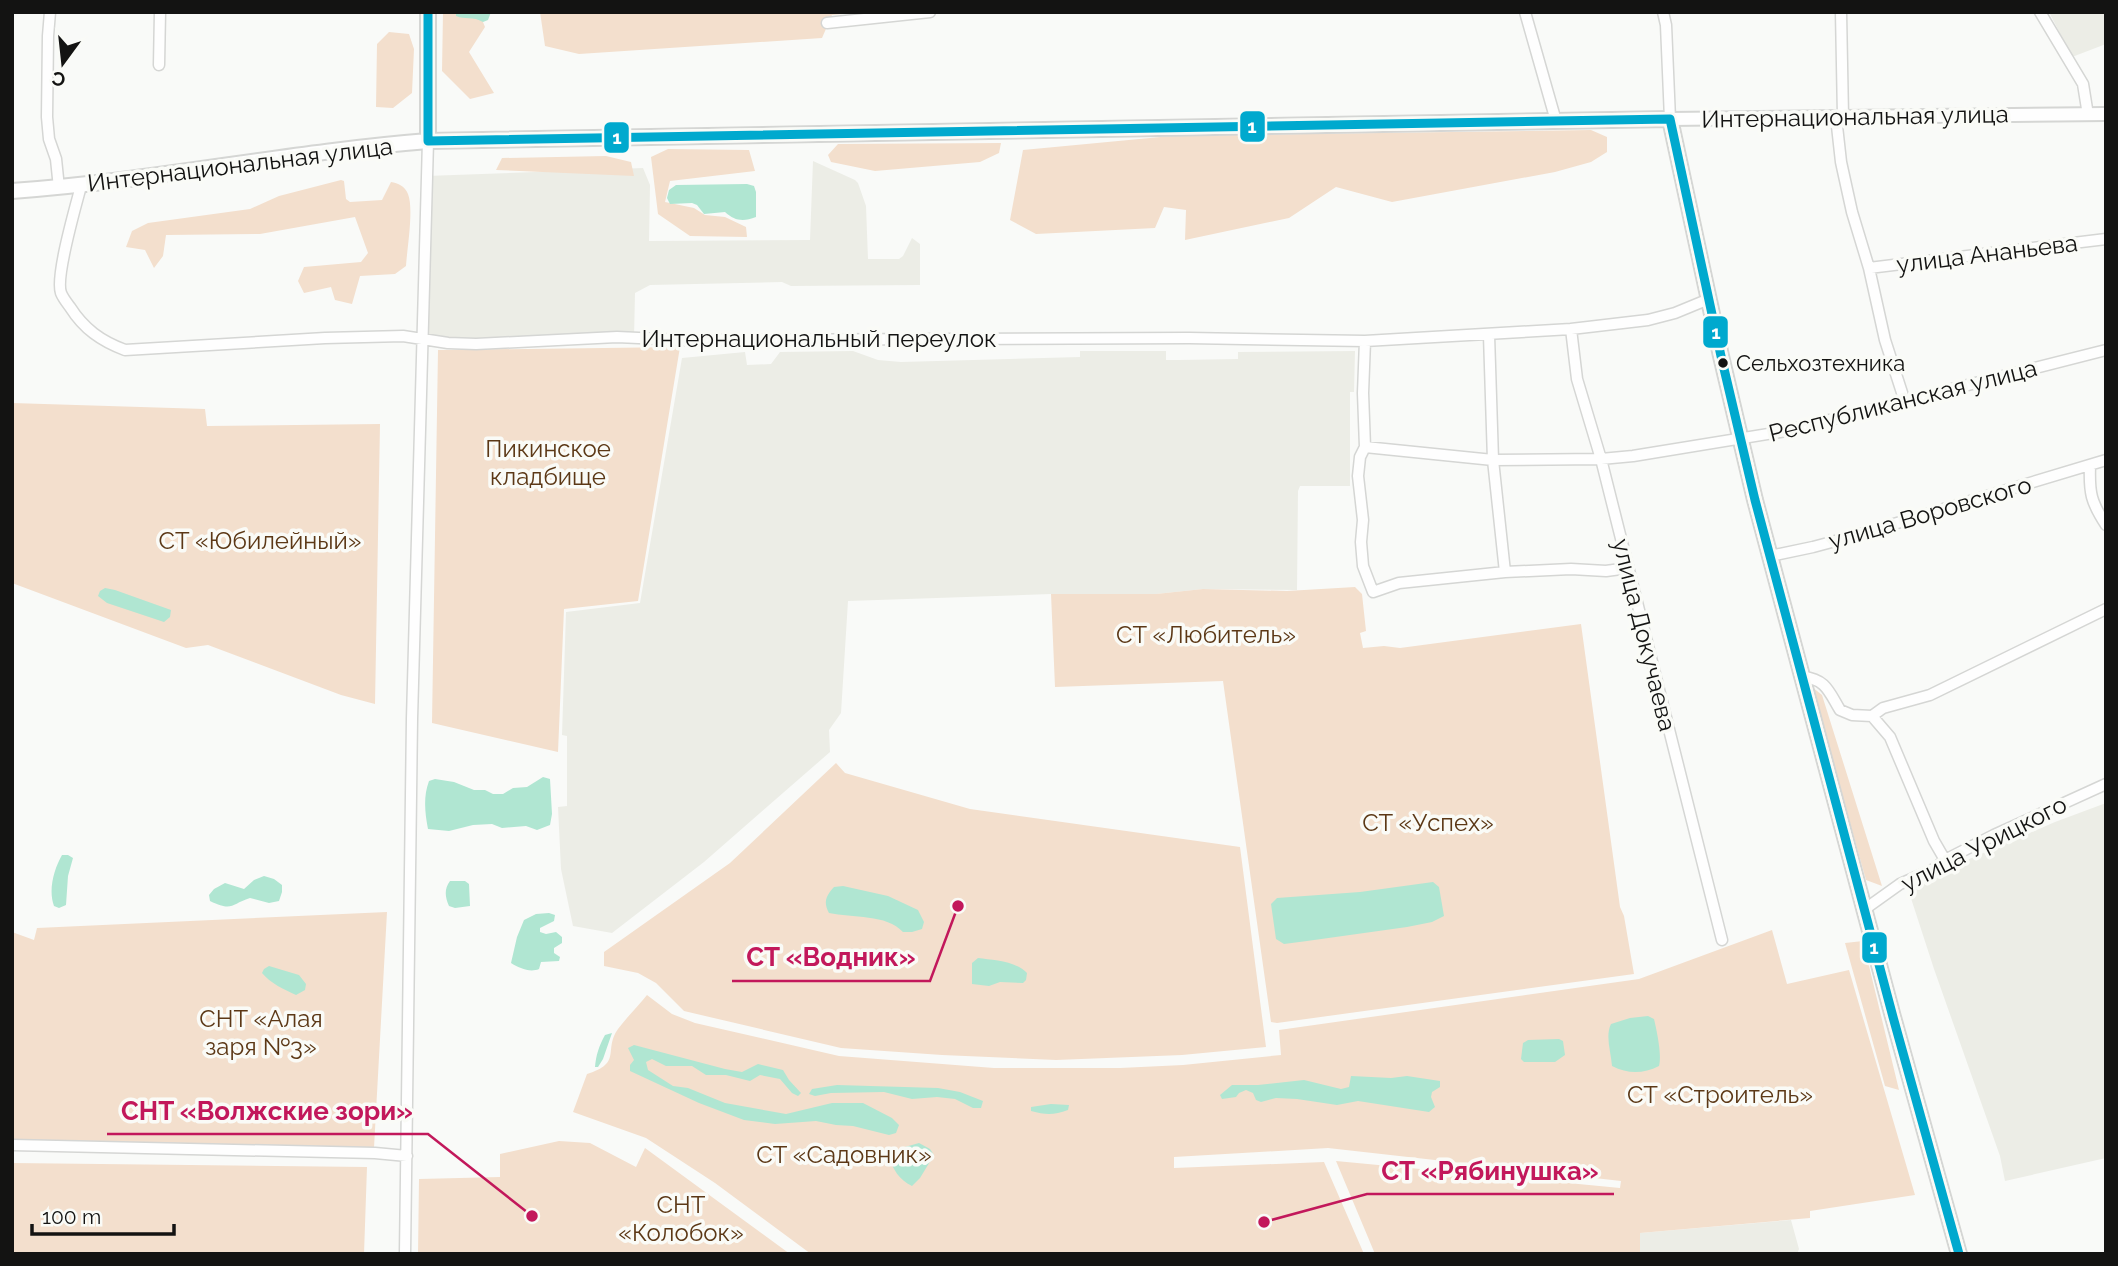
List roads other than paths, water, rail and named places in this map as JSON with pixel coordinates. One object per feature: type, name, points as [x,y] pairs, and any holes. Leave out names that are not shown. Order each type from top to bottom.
[{"type":"main road","points":[[428,12],[428,141]]},
{"type":"main road","name":"Интернациональная улица","points":[[12,191],[81,186],[428,141],[1670,119]]},
{"type":"main road","points":[[1670,119],[1740,440],[1959,1254]]},
{"type":"street","points":[[50,12],[47,117],[59,188]]},
{"type":"street","points":[[159,65],[160,12]]},
{"type":"street","points":[[827,23],[930,12]]},
{"type":"street","points":[[1525,12],[1556,121]]},
{"type":"street","points":[[1663,12],[1666,25],[1670,119]]},
{"type":"street","points":[[1841,12],[1839,117],[1836,136],[1844,182],[1869,268],[1885,340],[1905,402]]},
{"type":"street","points":[[2040,12],[2083,84],[2088,115]]},
{"type":"street","name":"Интернациональная улица","points":[[1670,119],[2106,114]]},
{"type":"street","points":[[405,1254],[412,719],[428,141]]},
{"type":"street","name":"Интернациональный переулок","points":[[81,186],[68,239],[60,292],[79,322],[110,344],[125,350],[325,338],[403,337],[476,344],[617,337],[682,340],[1189,338],[1365,341],[1571,329],[1648,320],[1675,313],[1709,299]]},
{"type":"street","name":"улица Ананьева","points":[[1869,268],[2106,239]]},
{"type":"street","name":"улица Докучаева","points":[[1571,329],[1577,379],[1601,459],[1722,940]]},
{"type":"street","points":[[1489,335],[1493,460],[1505,572]]},
{"type":"street","points":[[1365,341],[1365,447],[1360,457],[1357,477],[1363,520],[1363,566],[1373,592],[1399,583],[1505,572],[1571,569],[1606,571],[1628,568]]},
{"type":"street","name":"Республиканская улица","points":[[1365,447],[1493,460],[1601,459],[1740,440],[1796,429],[2106,350]]},
{"type":"street","name":"улица Воровского","points":[[1770,555],[1854,536],[2106,460]]},
{"type":"street","points":[[2090,466],[2093,506],[2106,525]]},
{"type":"street","points":[[1803,677],[1822,682],[1840,710],[1863,717],[1872,716],[1883,708],[1945,689],[2106,609]]},
{"type":"street","points":[[1872,716],[1890,737],[1934,841],[1945,860]]},
{"type":"street","name":"улица Урицкого","points":[[1865,909],[1900,884],[1934,869],[1945,860],[2106,784]]},
{"type":"street","points":[[12,1144],[407,1156]]},
{"type":"place","name":"Сельхозтехника","points":[[1723,363]]},
{"type":"place","name":"СТ «Водник»","points":[[958,906]]},
{"type":"place","name":"СНТ «Волжские зори»","points":[[532,1216]]},
{"type":"place","name":"СТ «Рябинушка»","points":[[1264,1222]]},
{"type":"park label","name":"Пикинское кладбище","points":[[548,463]]},
{"type":"park label","name":"СТ «Юбилейный»","points":[[260,541]]},
{"type":"park label","name":"СТ «Любитель»","points":[[1206,635]]},
{"type":"park label","name":"СТ «Успех»","points":[[1428,823]]},
{"type":"park label","name":"СНТ «Алая заря №3»","points":[[261,1033]]},
{"type":"park label","name":"СТ «Строитель»","points":[[1720,1095]]},
{"type":"park label","name":"СТ «Садовник»","points":[[844,1155]]},
{"type":"park label","name":"СНТ «Колобок»","points":[[681,1219]]}]
